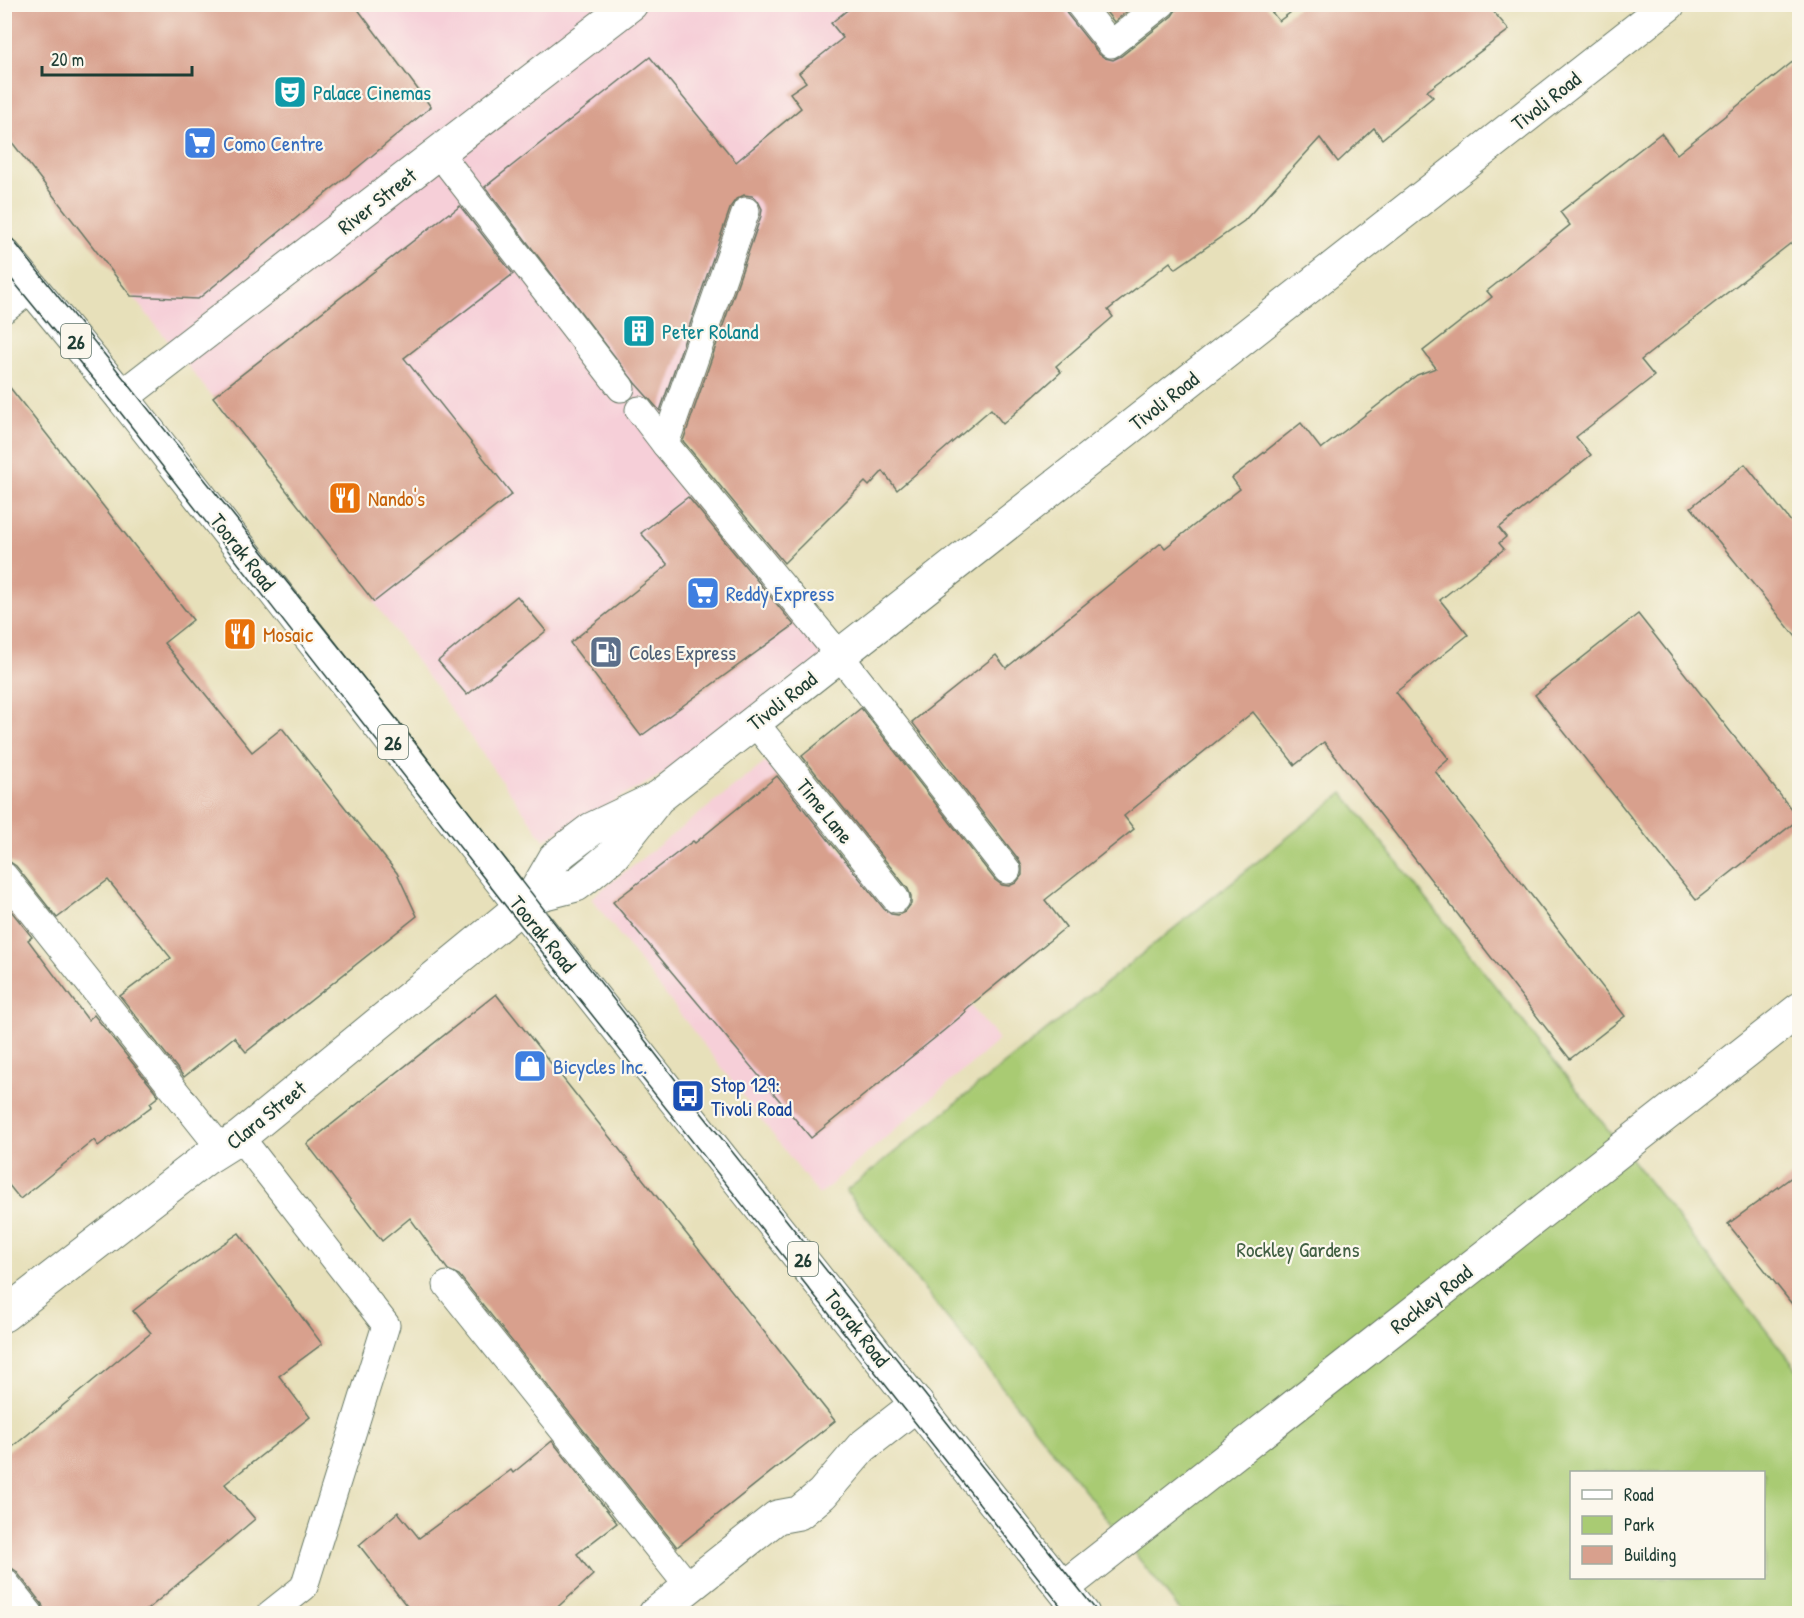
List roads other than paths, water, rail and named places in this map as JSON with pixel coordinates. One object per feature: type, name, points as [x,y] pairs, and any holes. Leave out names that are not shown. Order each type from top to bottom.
[{"type":"street","name":"River Street","points":[[122,397],[631,4]]},
{"type":"street","name":"Tivoli Road","points":[[527,901],[576,885],[584,879],[613,855],[659,797],[1669,4]]},
{"type":"street","name":"Toorak Road","points":[[4,254],[122,397],[527,901],[1083,1614]]},
{"type":"street","points":[[4,306],[30,286]]},
{"type":"street","name":"Clara Street","points":[[4,1315],[205,1159],[231,1143],[527,901]]},
{"type":"street","name":"Rockley Road","points":[[1063,1588],[1800,1009]]},
{"type":"street","points":[[655,1614],[777,1517],[799,1513],[822,1494],[862,1446],[917,1404]]},
{"type":"lane","points":[[1079,4],[1111,44],[1162,4]]},
{"type":"lane","points":[[439,153],[621,388]]},
{"type":"lane","points":[[664,444],[746,211]]},
{"type":"lane","points":[[639,410],[664,444],[840,656],[1007,870]]},
{"type":"lane","name":"Time Lane","points":[[755,723],[896,898]]},
{"type":"lane","points":[[4,876],[386,1325],[304,1587],[270,1614]]},
{"type":"lane","points":[[447,1285],[688,1587]]},
{"type":"lane","points":[[4,1581],[30,1614]]},
{"type":"tram line","points":[[4,229],[411,737],[688,1096],[1099,1614]]},
{"type":"tram line","points":[[4,270],[113,403],[512,914],[1067,1614]]},
{"type":"place","name":"Palace Cinemas","points":[[290,92]]},
{"type":"place","name":"Como Centre","points":[[200,143]]},
{"type":"place","name":"Peter Roland","points":[[639,331]]},
{"type":"place","name":"Nando's","points":[[345,498]]},
{"type":"place","name":"Reddy Express","points":[[703,593]]},
{"type":"place","name":"Mosaic","points":[[240,634]]},
{"type":"place","name":"Coles Express","points":[[606,652]]},
{"type":"place","name":"Bicycles Inc.","points":[[530,1066]]},
{"type":"place","name":"Stop 129: Tivoli Road","points":[[688,1096]]},
{"type":"park label","name":"Rockley Gardens","points":[[1298,1249]]}]
